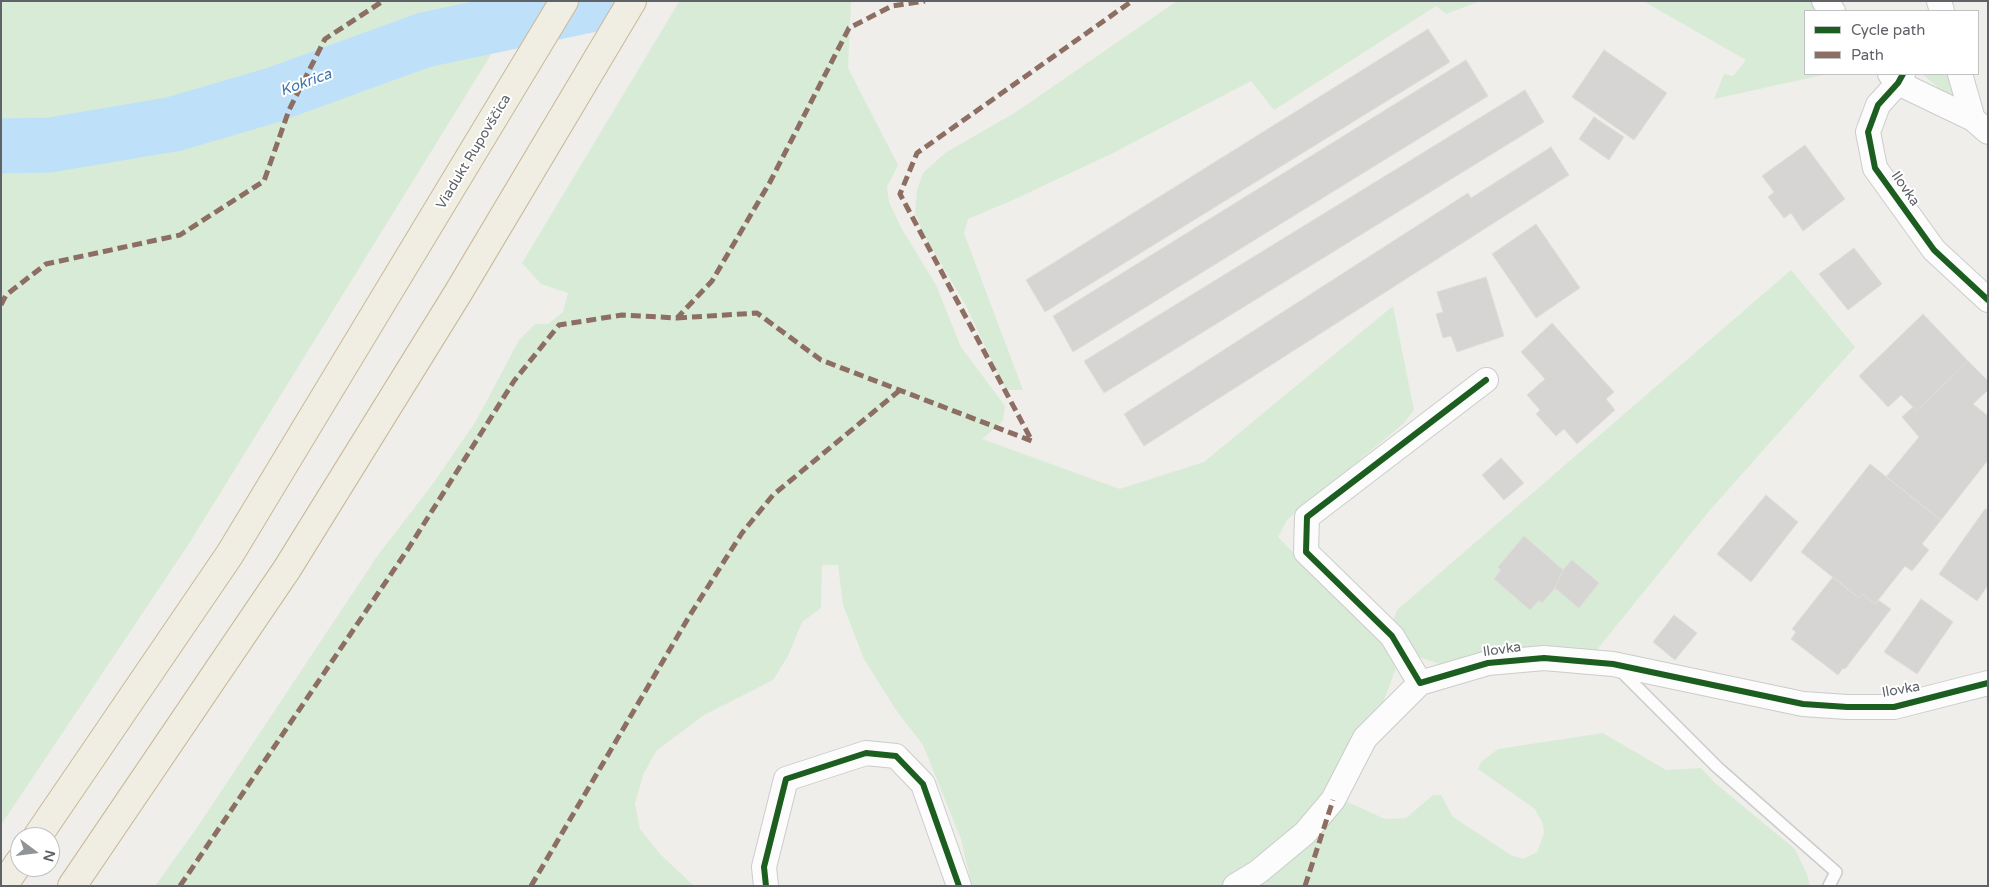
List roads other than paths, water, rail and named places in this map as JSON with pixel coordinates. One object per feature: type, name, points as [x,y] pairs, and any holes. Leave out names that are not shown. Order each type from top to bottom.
[{"type":"highway","name":"Viadukt Rupovščica","points":[[44,827],[230,554],[384,302],[564,1]]},
{"type":"highway","points":[[72,886],[287,569],[458,293],[632,1]]},
{"type":"street","points":[[1960,75],[1980,125]]},
{"type":"street","points":[[1897,77],[1980,125]]},
{"type":"street","name":"Ilovka","points":[[1897,77],[1878,105],[1868,132],[1875,168],[1934,250],[1988,300]]},
{"type":"street","points":[[1235,886],[1258,872],[1305,833],[1333,800],[1365,738],[1420,683],[1392,636],[1306,552],[1307,516],[1486,380]]},
{"type":"street","name":"Ilovka","points":[[1420,683],[1488,663],[1544,658],[1613,664],[1803,704],[1847,707],[1894,707],[1988,682]]},
{"type":"street","points":[[766,886],[764,867],[786,779],[866,753],[896,756],[923,784],[959,886]]},
{"type":"lane","points":[[1613,664],[1717,767],[1836,872],[1829,886]]},
{"type":"waterway","name":"Kokrica","points":[[1,146],[50,145],[174,124],[273,95],[424,40],[608,1]]}]
